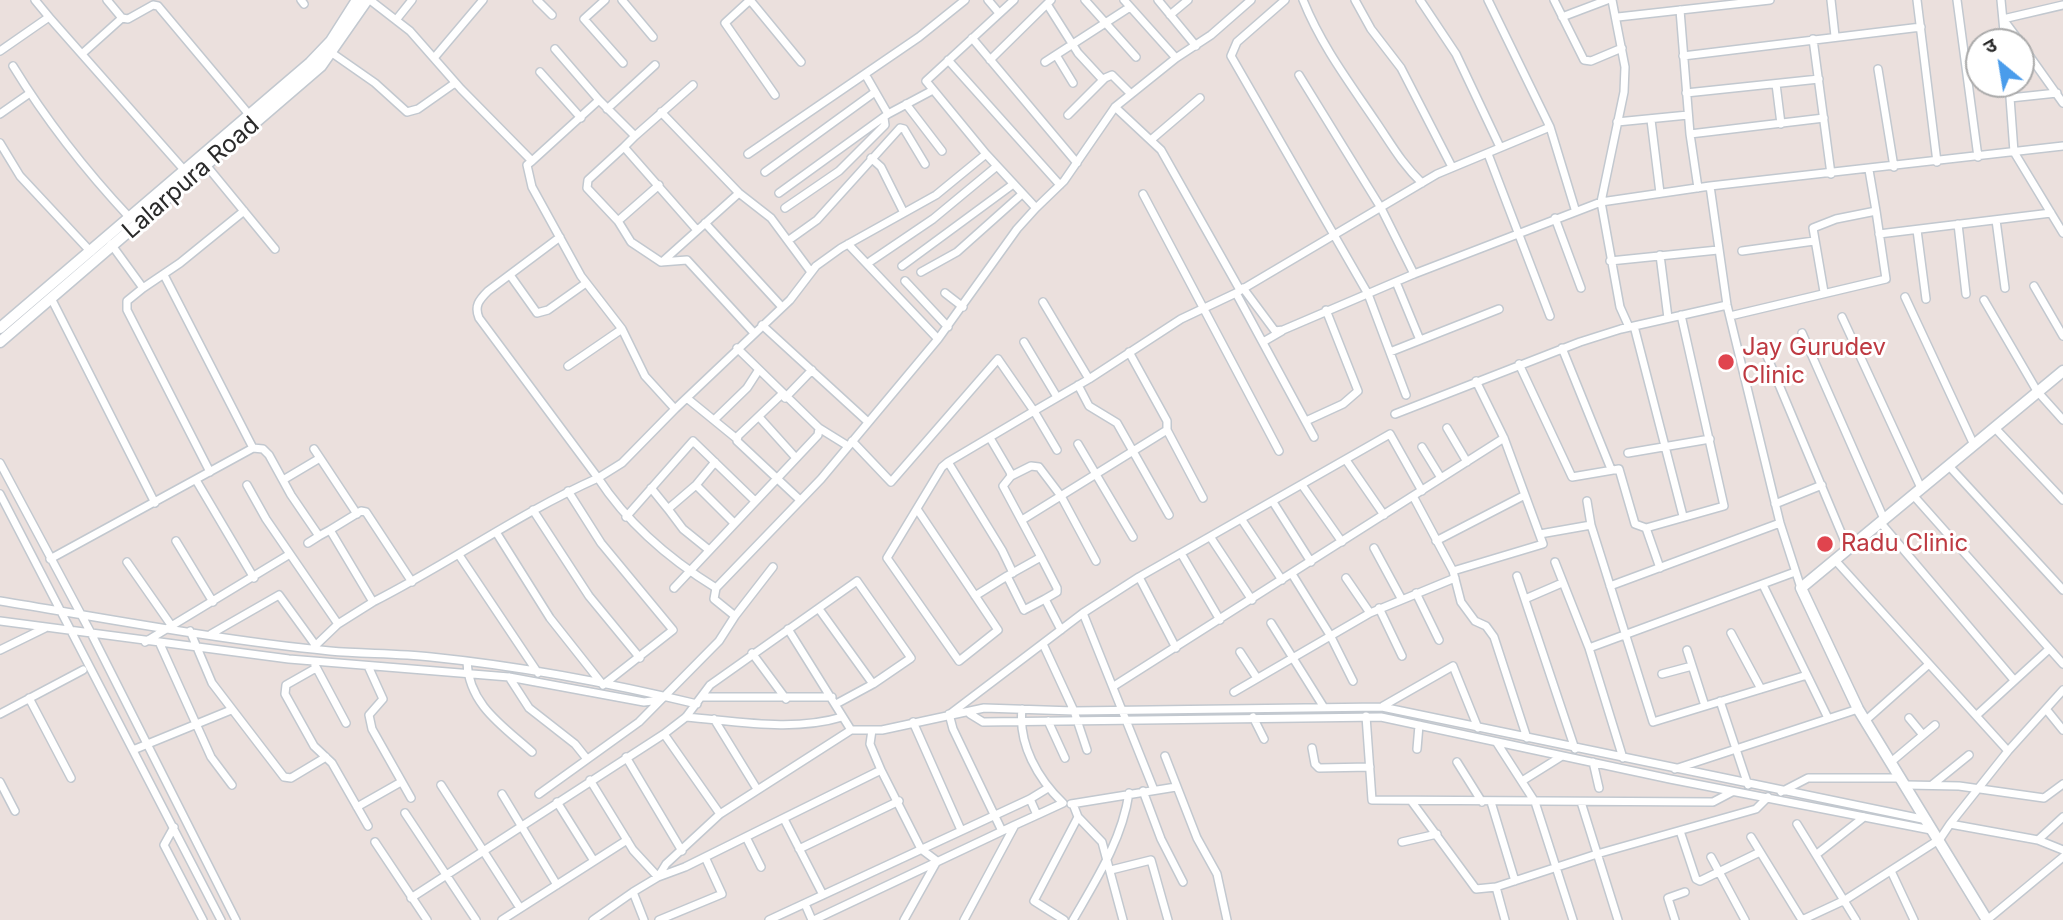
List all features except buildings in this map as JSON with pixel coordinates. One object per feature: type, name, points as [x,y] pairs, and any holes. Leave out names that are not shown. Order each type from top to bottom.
[{"type":"street","points":[[35,0],[185,171]]},
{"type":"street","points":[[107,0],[122,18],[133,19],[153,5],[158,6],[253,119]]},
{"type":"street","points":[[0,328],[91,252],[110,242],[130,218],[185,171],[253,119],[331,41],[357,0]]},
{"type":"street","points":[[369,0],[396,20],[533,161]]},
{"type":"street","name":"Lalarpura Road","points":[[0,342],[110,242],[206,165],[253,119],[332,53],[369,0]]},
{"type":"street","points":[[396,20],[412,0]]},
{"type":"street","points":[[434,58],[482,0]]},
{"type":"street","points":[[537,0],[552,15]]},
{"type":"street","points":[[605,0],[584,19],[623,63]]},
{"type":"street","points":[[622,0],[653,37]]},
{"type":"street","points":[[775,94],[725,23],[750,0],[801,62]]},
{"type":"street","points":[[748,154],[965,0]]},
{"type":"street","points":[[988,0],[999,13]]},
{"type":"street","points":[[1013,0],[926,81],[996,166],[1036,208]]},
{"type":"street","points":[[1085,0],[1136,57]]},
{"type":"street","points":[[1124,0],[1176,58]]},
{"type":"street","points":[[1158,0],[1196,46]]},
{"type":"street","points":[[1170,15],[1188,0]]},
{"type":"street","points":[[734,616],[713,599],[716,589],[850,444],[948,327],[1017,229],[1060,185],[1115,107],[1176,58],[1196,46],[1251,0]]},
{"type":"street","points":[[1270,0],[1276,7]]},
{"type":"street","points":[[1285,0],[1237,42],[1231,56],[1368,295],[1406,395]]},
{"type":"street","points":[[1303,0],[1314,27],[1343,75],[1400,162],[1422,183]]},
{"type":"street","points":[[1355,0],[1371,29],[1401,68],[1452,167]]},
{"type":"street","points":[[1420,0],[1449,40],[1500,147]]},
{"type":"street","points":[[1488,0],[1550,127],[1575,209]]},
{"type":"street","points":[[1554,0],[1584,60],[1591,61],[1622,48]]},
{"type":"street","points":[[1562,17],[1610,0],[1618,18],[1624,92],[1601,202],[1620,307],[1631,327],[1667,446],[1683,516]]},
{"type":"street","points":[[1618,18],[1770,0]]},
{"type":"street","points":[[1831,0],[1835,36]]},
{"type":"street","points":[[1917,0],[1937,162]]},
{"type":"street","points":[[1957,0],[1978,157]]},
{"type":"street","points":[[2001,0],[2004,28]]},
{"type":"street","points":[[990,60],[1049,2],[1072,44],[1103,80]]},
{"type":"street","points":[[2003,19],[2063,5]]},
{"type":"street","points":[[1045,62],[1130,7]]},
{"type":"street","points":[[1680,10],[1688,116],[1698,188]]},
{"type":"street","points":[[0,51],[49,17]]},
{"type":"street","points":[[83,53],[122,18]]},
{"type":"street","points":[[2003,19],[2009,28]]},
{"type":"street","points":[[1683,56],[1813,38],[1921,27]]},
{"type":"street","points":[[972,38],[1077,163]]},
{"type":"street","points":[[1813,38],[1831,174]]},
{"type":"street","points":[[555,49],[599,100],[635,136]]},
{"type":"street","points":[[332,53],[375,83],[407,111],[418,110],[455,83]]},
{"type":"street","points":[[1056,55],[1073,83]]},
{"type":"street","points":[[948,60],[1060,185]]},
{"type":"street","points":[[2035,63],[2063,103]]},
{"type":"street","points":[[607,108],[655,65]]},
{"type":"street","points":[[13,66],[30,93],[98,183],[130,218]]},
{"type":"street","points":[[1878,69],[1894,167]]},
{"type":"street","points":[[540,72],[581,118]]},
{"type":"street","points":[[785,208],[848,163],[884,125],[886,116],[864,74]]},
{"type":"street","points":[[1068,115],[1103,80],[1112,75],[1130,93]]},
{"type":"street","points":[[1299,75],[1381,208],[1414,274]]},
{"type":"street","points":[[1686,93],[1819,79]]},
{"type":"street","points":[[1776,83],[1781,124]]},
{"type":"street","points":[[693,85],[586,184],[618,221],[631,242],[661,262],[687,260],[754,333]]},
{"type":"street","points":[[779,193],[886,116],[933,90]]},
{"type":"street","points":[[765,172],[875,92]]},
{"type":"street","points":[[0,114],[30,93]]},
{"type":"street","points":[[2035,95],[2057,93]]},
{"type":"street","points":[[1152,139],[1200,98]]},
{"type":"street","points":[[2010,98],[2014,152],[2063,233]]},
{"type":"street","points":[[599,100],[527,165],[532,187],[586,282],[622,329],[645,376],[675,409]]},
{"type":"street","points":[[906,104],[942,151]]},
{"type":"street","points":[[1115,107],[1152,139],[1174,171],[1240,291],[1263,342],[1314,437]]},
{"type":"street","points":[[661,112],[739,193],[771,218],[811,272]]},
{"type":"street","points":[[1617,122],[1688,116]]},
{"type":"street","points":[[1690,134],[1824,118]]},
{"type":"street","points":[[1651,120],[1660,193]]},
{"type":"street","points":[[789,240],[817,220],[902,127],[925,164]]},
{"type":"street","points":[[917,509],[998,631],[960,661],[887,558],[942,467],[1089,379],[1181,319],[1240,291],[1422,183],[1452,167],[1550,127]]},
{"type":"street","points":[[0,143],[20,176],[91,252]]},
{"type":"street","points":[[624,147],[696,229]]},
{"type":"street","points":[[1263,342],[1326,310],[1575,209],[1601,202],[1710,186],[2063,147]]},
{"type":"street","points":[[312,648],[338,624],[373,602],[459,555],[533,510],[622,463],[782,307],[811,272],[848,244],[936,195],[986,154]]},
{"type":"street","points":[[1488,154],[1550,316]]},
{"type":"street","points":[[871,158],[881,167],[903,211]]},
{"type":"street","points":[[206,165],[275,249]]},
{"type":"street","points":[[871,261],[933,219],[996,166]]},
{"type":"street","points":[[1730,316],[1886,279],[1869,170]]},
{"type":"street","points":[[618,221],[659,185]]},
{"type":"street","points":[[902,266],[1013,185]]},
{"type":"street","points":[[1710,186],[1727,305],[1780,523],[1801,588],[1858,709],[1987,920],[2063,858]]},
{"type":"street","points":[[661,262],[739,193]]},
{"type":"street","points":[[920,272],[957,252],[1022,194]]},
{"type":"street","points":[[1143,194],[1279,451]]},
{"type":"street","points":[[210,472],[127,310],[127,301],[244,211]]},
{"type":"street","points":[[1824,292],[1814,228],[1836,219],[1876,211]]},
{"type":"street","points":[[1879,234],[2051,213]]},
{"type":"street","points":[[1555,218],[1581,288]]},
{"type":"street","points":[[1996,220],[2005,288]]},
{"type":"street","points":[[705,223],[782,307]]},
{"type":"street","points":[[1958,224],[1966,294]]},
{"type":"street","points":[[1917,230],[1926,299]]},
{"type":"street","points":[[560,237],[478,301],[476,310],[479,318],[626,517],[690,572],[716,589]]},
{"type":"street","points":[[1742,251],[1814,241]]},
{"type":"street","points":[[110,242],[143,288]]},
{"type":"street","points":[[848,244],[938,339]]},
{"type":"street","points":[[1610,261],[1718,250]]},
{"type":"street","points":[[1660,255],[1668,318]]},
{"type":"street","points":[[164,275],[253,448]]},
{"type":"street","points":[[510,275],[537,313],[548,310],[586,282]]},
{"type":"street","points":[[905,281],[948,327]]},
{"type":"street","points":[[1396,282],[1420,340]]},
{"type":"street","points":[[2034,286],[2063,336]]},
{"type":"street","points":[[1240,291],[1275,331],[1283,330]]},
{"type":"street","points":[[945,293],[963,307]]},
{"type":"street","points":[[51,298],[155,503]]},
{"type":"street","points":[[1905,298],[1974,445]]},
{"type":"street","points":[[1984,300],[2037,391],[2063,420]]},
{"type":"street","points":[[1044,302],[1089,379]]},
{"type":"street","points":[[1395,414],[1562,348],[1631,327],[1727,305]]},
{"type":"street","points":[[1390,352],[1499,309]]},
{"type":"street","points":[[1306,421],[1343,404],[1358,391],[1326,310]]},
{"type":"street","points":[[1520,365],[1572,477],[1619,469],[1635,524],[1646,528],[1724,506],[1681,315]]},
{"type":"street","points":[[1842,317],[1917,492],[2063,664]]},
{"type":"street","points":[[762,325],[868,422]]},
{"type":"street","points":[[568,366],[622,329]]},
{"type":"street","points":[[1802,333],[1882,521],[2014,680]]},
{"type":"street","points":[[1024,342],[1057,397]]},
{"type":"street","points":[[737,348],[783,396],[819,428],[850,444],[891,482],[998,359],[1057,450]]},
{"type":"street","points":[[1562,348],[1611,469]]},
{"type":"street","points":[[1764,349],[1848,549]]},
{"type":"street","points":[[1129,352],[1167,421],[1167,430],[1203,498]]},
{"type":"street","points":[[737,439],[811,370]]},
{"type":"street","points":[[714,420],[747,388],[758,371]]},
{"type":"street","points":[[1801,588],[2063,371]]},
{"type":"street","points":[[1234,692],[1291,656],[1379,608],[1454,575],[1543,544],[1504,438],[1476,382]]},
{"type":"street","points":[[1078,385],[1089,406],[1113,418],[1168,515]]},
{"type":"street","points":[[688,399],[737,439],[800,500]]},
{"type":"street","points":[[760,418],[796,458]]},
{"type":"street","points":[[674,588],[818,435],[819,428]]},
{"type":"street","points":[[1447,428],[1467,462]]},
{"type":"street","points":[[1995,428],[2063,500]]},
{"type":"street","points":[[1021,520],[1167,430]]},
{"type":"street","points":[[950,714],[1083,613],[1139,577],[1182,555],[1390,434],[1422,491]]},
{"type":"street","points":[[990,438],[1011,476]]},
{"type":"street","points":[[1114,686],[1504,438]]},
{"type":"street","points":[[1629,453],[1710,439]]},
{"type":"street","points":[[626,517],[693,441],[755,501]]},
{"type":"street","points":[[1078,444],[1133,537]]},
{"type":"street","points":[[1422,447],[1441,478]]},
{"type":"street","points":[[50,559],[253,448],[263,449],[269,455],[319,536]]},
{"type":"street","points":[[314,449],[357,514]]},
{"type":"street","points":[[283,480],[320,458]]},
{"type":"street","points":[[1346,460],[1384,515]]},
{"type":"street","points":[[668,509],[696,485],[715,462]]},
{"type":"street","points":[[948,462],[1002,550],[1024,610],[1057,592],[1057,588],[1003,486],[1011,476],[1031,467],[1040,467],[1061,496],[1096,561]]},
{"type":"street","points":[[0,463],[91,633],[236,920]]},
{"type":"street","points":[[1949,466],[2063,590]]},
{"type":"street","points":[[196,481],[254,578]]},
{"type":"street","points":[[247,485],[338,624]]},
{"type":"street","points":[[696,485],[734,523]]},
{"type":"street","points":[[1302,485],[1342,542]]},
{"type":"street","points":[[1775,504],[1822,485]]},
{"type":"street","points":[[651,488],[684,528],[709,550]]},
{"type":"street","points":[[568,491],[601,543],[673,630],[603,685]]},
{"type":"street","points":[[0,494],[74,631],[221,920]]},
{"type":"street","points":[[1436,541],[1525,495]]},
{"type":"street","points":[[1413,496],[1454,575],[1461,602],[1469,615],[1486,626],[1494,637],[1527,738]]},
{"type":"street","points":[[1587,501],[1591,525],[1653,722],[1807,675]]},
{"type":"street","points":[[1273,502],[1311,562]]},
{"type":"street","points":[[533,510],[589,596],[640,658]]},
{"type":"street","points":[[308,543],[357,514],[366,512],[412,582]]},
{"type":"street","points":[[1242,520],[1282,580]]},
{"type":"street","points":[[1610,586],[1780,523]]},
{"type":"street","points":[[1540,534],[1591,525]]},
{"type":"street","points":[[1646,528],[1660,568]]},
{"type":"street","points":[[330,530],[373,602]]},
{"type":"street","points":[[496,532],[550,618],[603,685]]},
{"type":"street","points":[[1211,538],[1252,600]]},
{"type":"street","points":[[176,541],[213,603]]},
{"type":"street","points":[[1374,548],[1401,598]]},
{"type":"street","points":[[145,642],[290,554]]},
{"type":"street","points":[[459,555],[538,673]]},
{"type":"street","points":[[1182,555],[1220,620]]},
{"type":"street","points":[[975,596],[1041,556]]},
{"type":"street","points":[[1835,560],[2008,751]]},
{"type":"street","points":[[127,562],[169,626]]},
{"type":"street","points":[[1555,562],[1589,648],[1623,758]]},
{"type":"street","points":[[539,794],[639,722],[719,641],[734,616],[773,567]]},
{"type":"street","points":[[1589,648],[1795,572]]},
{"type":"street","points":[[1292,574],[1330,635],[1353,681]]},
{"type":"street","points":[[1517,576],[1575,749]]},
{"type":"street","points":[[1139,577],[1176,648]]},
{"type":"street","points":[[1346,578],[1370,613]]},
{"type":"street","points":[[411,898],[664,734],[686,717],[710,685],[857,581],[911,658],[873,684],[834,701],[703,697]]},
{"type":"street","points":[[1525,599],[1562,583]]},
{"type":"street","points":[[1763,584],[1828,718]]},
{"type":"street","points":[[1416,593],[1439,640]]},
{"type":"street","points":[[210,634],[279,596],[312,648],[316,668],[346,723]]},
{"type":"street","points":[[1045,599],[1061,630]]},
{"type":"street","points":[[0,601],[312,648],[467,662],[696,704]]},
{"type":"street","points":[[819,608],[873,684]]},
{"type":"street","points":[[1379,608],[1402,656]]},
{"type":"street","points":[[1083,613],[1154,790]]},
{"type":"street","points":[[0,621],[195,649],[509,677],[644,702],[661,698]]},
{"type":"street","points":[[1271,623],[1323,706]]},
{"type":"street","points":[[0,650],[46,628]]},
{"type":"street","points":[[788,629],[850,730]]},
{"type":"street","points":[[190,631],[195,649],[212,684],[284,777],[291,778],[326,757]]},
{"type":"street","points":[[1731,633],[1761,689]]},
{"type":"street","points":[[160,644],[211,757],[232,785]]},
{"type":"street","points":[[1043,644],[1074,710],[1087,750]]},
{"type":"street","points":[[1687,650],[1705,706]]},
{"type":"street","points":[[1977,715],[2049,650]]},
{"type":"street","points":[[1240,652],[1257,678]]},
{"type":"street","points":[[752,653],[786,699]]},
{"type":"street","points":[[467,662],[468,674],[481,707],[533,752]]},
{"type":"street","points":[[1866,721],[1929,664]]},
{"type":"street","points":[[368,666],[383,699],[369,715],[370,722],[411,798]]},
{"type":"street","points":[[1382,707],[1453,666],[1478,728]]},
{"type":"street","points":[[1661,674],[1692,666]]},
{"type":"street","points":[[316,668],[284,689],[286,700],[314,746],[326,757],[368,826]]},
{"type":"street","points":[[0,714],[83,670]]},
{"type":"street","points":[[509,677],[529,708],[575,744],[587,759]]},
{"type":"street","points":[[1950,824],[2008,751],[2063,690]]},
{"type":"street","points":[[29,698],[71,778]]},
{"type":"street","points":[[1720,701],[1748,785]]},
{"type":"street","points":[[658,877],[720,814],[850,730],[872,730],[950,714],[970,713],[984,708],[1123,710],[1382,707],[1770,789],[1934,830]]},
{"type":"street","points":[[1022,709],[1023,741],[1048,788],[1063,803]]},
{"type":"street","points":[[1675,769],[1858,709]]},
{"type":"street","points":[[2046,709],[2063,730]]},
{"type":"street","points":[[133,750],[231,710]]},
{"type":"street","points":[[970,713],[983,722],[1366,716],[1767,799],[1934,830]]},
{"type":"street","points":[[950,714],[953,729],[1002,831]]},
{"type":"street","points":[[1366,716],[1372,800],[1713,802],[1733,792]]},
{"type":"street","points":[[686,717],[822,723],[842,718]]},
{"type":"street","points":[[1252,717],[1264,739]]},
{"type":"street","points":[[1909,718],[1923,735]]},
{"type":"street","points":[[713,719],[757,789]]},
{"type":"street","points":[[1048,721],[1065,758]]},
{"type":"street","points":[[913,722],[961,831]]},
{"type":"street","points":[[1417,749],[1419,725]]},
{"type":"street","points":[[1891,762],[1936,725]]},
{"type":"street","points":[[872,730],[870,744],[881,770],[921,849],[937,861]]},
{"type":"street","points":[[664,734],[720,814]]},
{"type":"street","points":[[1497,743],[1535,802],[1573,920]]},
{"type":"street","points":[[1312,748],[1315,764],[1320,768],[1370,767]]},
{"type":"street","points":[[1932,786],[1969,755]]},
{"type":"street","points":[[1165,756],[1197,838],[1217,874],[1227,920]]},
{"type":"street","points":[[1522,781],[1562,756]]},
{"type":"street","points":[[626,757],[681,851]]},
{"type":"street","points":[[1457,762],[1487,802],[1515,881]]},
{"type":"street","points":[[1593,762],[1600,788]]},
{"type":"street","points":[[593,920],[658,877],[705,857],[881,770]]},
{"type":"street","points":[[1781,792],[1808,778],[1904,782],[2044,798],[2063,784]]},
{"type":"street","points":[[590,780],[627,840],[658,877]]},
{"type":"street","points":[[0,782],[15,811]]},
{"type":"street","points":[[357,807],[401,782]]},
{"type":"street","points":[[440,785],[520,908]]},
{"type":"street","points":[[805,904],[813,920],[1063,803],[1073,804],[1176,787]]},
{"type":"street","points":[[769,920],[1030,799],[1048,788]]},
{"type":"street","points":[[1412,802],[1476,889],[1496,887],[1597,854],[1756,809],[1767,799],[1770,789]]},
{"type":"street","points":[[1143,791],[1161,839],[1183,882]]},
{"type":"street","points":[[1073,920],[1108,858],[1125,816],[1129,793]]},
{"type":"street","points":[[502,794],[557,885]]},
{"type":"street","points":[[1030,799],[1037,815]]},
{"type":"street","points":[[799,849],[899,801]]},
{"type":"street","points":[[1581,802],[1618,920]]},
{"type":"street","points":[[557,803],[594,861]]},
{"type":"street","points":[[1073,804],[1078,817],[1100,837],[1108,858],[1123,920]]},
{"type":"street","points":[[405,813],[476,920]]},
{"type":"street","points":[[1064,920],[1034,901],[1078,817]]},
{"type":"street","points":[[1817,854],[1864,817]]},
{"type":"street","points":[[2038,840],[2063,817]]},
{"type":"street","points":[[784,819],[823,895]]},
{"type":"street","points":[[1797,824],[1856,920]]},
{"type":"street","points":[[1751,837],[1802,920],[1845,900],[1891,871],[1934,830],[1950,824],[2038,840],[2063,850]]},
{"type":"street","points":[[964,920],[1015,825]]},
{"type":"street","points":[[174,827],[164,845],[204,920]]},
{"type":"street","points":[[1680,831],[1696,880],[1700,881],[1760,852]]},
{"type":"street","points":[[1402,842],[1437,834]]},
{"type":"street","points":[[746,837],[761,866]]},
{"type":"street","points":[[502,920],[627,840]]},
{"type":"street","points":[[375,842],[427,920]]},
{"type":"street","points":[[659,920],[722,894],[705,857]]},
{"type":"street","points":[[1711,857],[1745,920]]},
{"type":"street","points":[[1111,870],[1151,860],[1168,920]]},
{"type":"street","points":[[904,920],[937,861]]},
{"type":"street","points":[[1891,871],[1914,920]]},
{"type":"street","points":[[1496,887],[1505,920]]},
{"type":"street","points":[[633,892],[644,920]]},
{"type":"street","points":[[1675,920],[1668,898],[1685,892]]},
{"type":"place","name":"Jay Gurudev Clinic","points":[[1726,362]]},
{"type":"place","name":"Radu Clinic","points":[[1825,544]]}]
